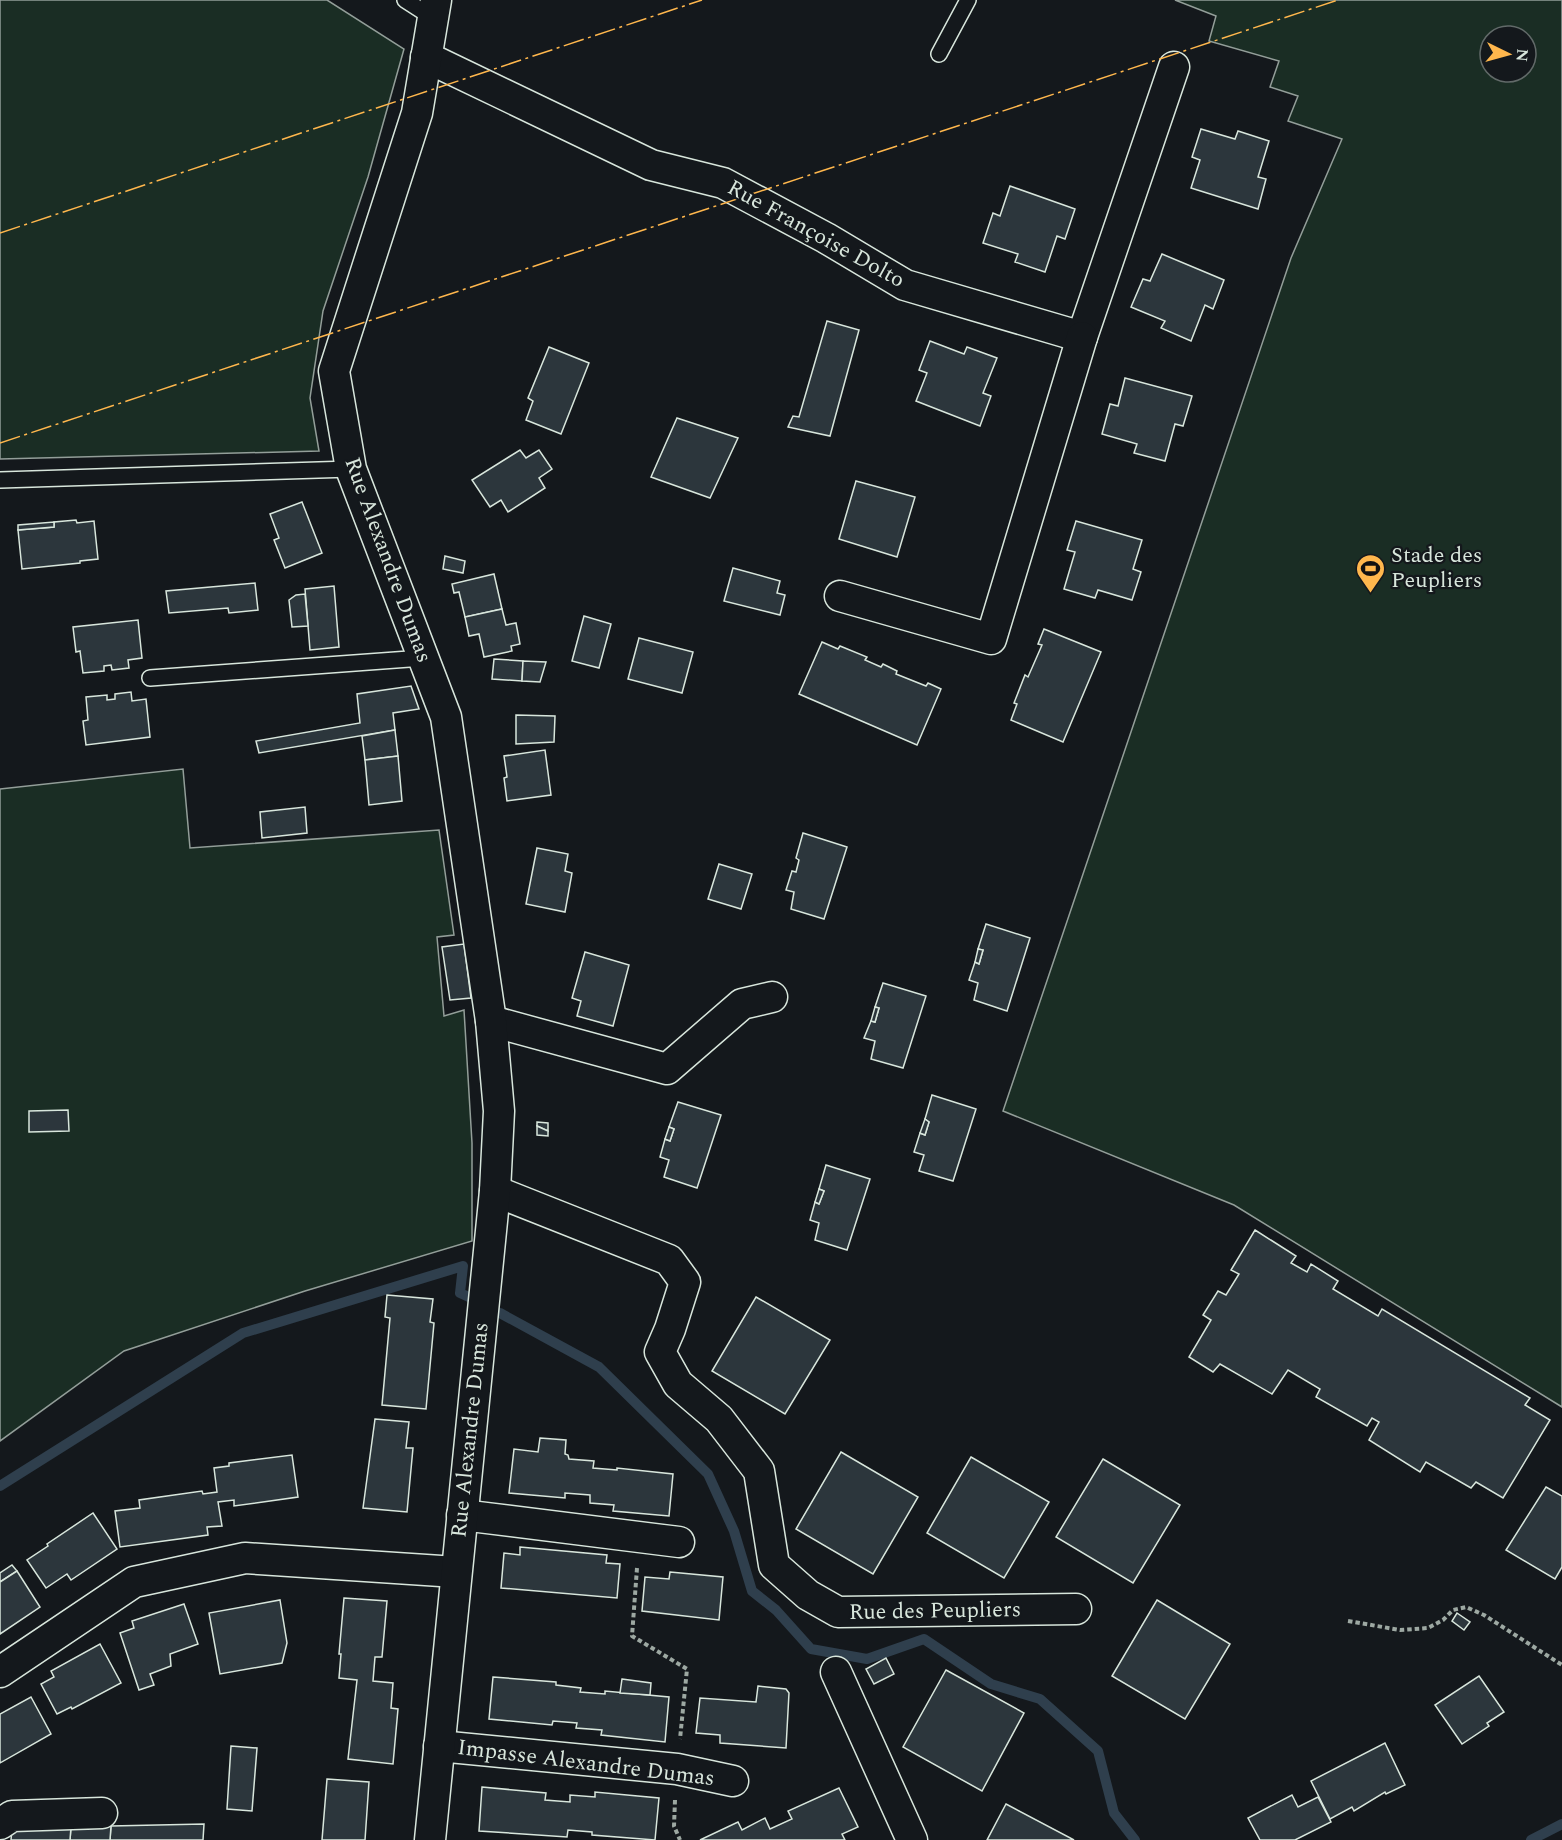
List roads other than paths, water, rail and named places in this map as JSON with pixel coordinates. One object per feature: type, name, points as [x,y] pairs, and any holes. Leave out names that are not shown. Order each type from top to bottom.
[{"type":"street","name":"Rue Alexandre Dumas","points":[[430,1840],[495,1191],[499,1111],[491,1021],[446,717],[351,469],[334,371],[417,113],[435,9]]},
{"type":"street","name":"Rue Françoise Dolto","points":[[426,57],[651,165],[723,183],[826,238],[905,285],[1082,337]]},
{"type":"street","points":[[840,596],[991,639],[1082,337],[1174,67]]},
{"type":"street","points":[[491,1021],[667,1070],[742,1004],[772,997]]},
{"type":"street","name":"Rue des Peupliers","points":[[495,1191],[669,1260],[685,1282],[660,1352],[678,1384],[719,1419],[759,1471],[774,1565],[808,1595],[838,1612],[1076,1609]]},
{"type":"street","points":[[462,1515],[679,1542]]},
{"type":"street","points":[[0,1672],[134,1582],[244,1558],[456,1572]]},
{"type":"street","points":[[836,1672],[912,1840]]},
{"type":"street","name":"Impasse Alexandre Dumas","points":[[439,1746],[677,1770],[733,1781]]},
{"type":"street","points":[[0,1824],[12,1816],[102,1813]]},
{"type":"lane","points":[[405,0],[435,9]]},
{"type":"lane","points":[[939,54],[968,0]]},
{"type":"lane","points":[[0,480],[351,469]]},
{"type":"lane","points":[[150,678],[423,657]]},
{"type":"waterway","points":[[0,1486],[243,1333],[463,1266],[460,1293],[471,1298]]},
{"type":"waterway","points":[[500,1313],[599,1367],[708,1474],[734,1531],[752,1591],[776,1610],[811,1649],[867,1659],[924,1639],[991,1684],[1040,1699],[1098,1751],[1114,1813],[1135,1840]]},
{"type":"waterway","points":[[1531,1840],[1562,1824]]},
{"type":"place","name":"Stade des Peupliers","points":[[1370,594]]}]
